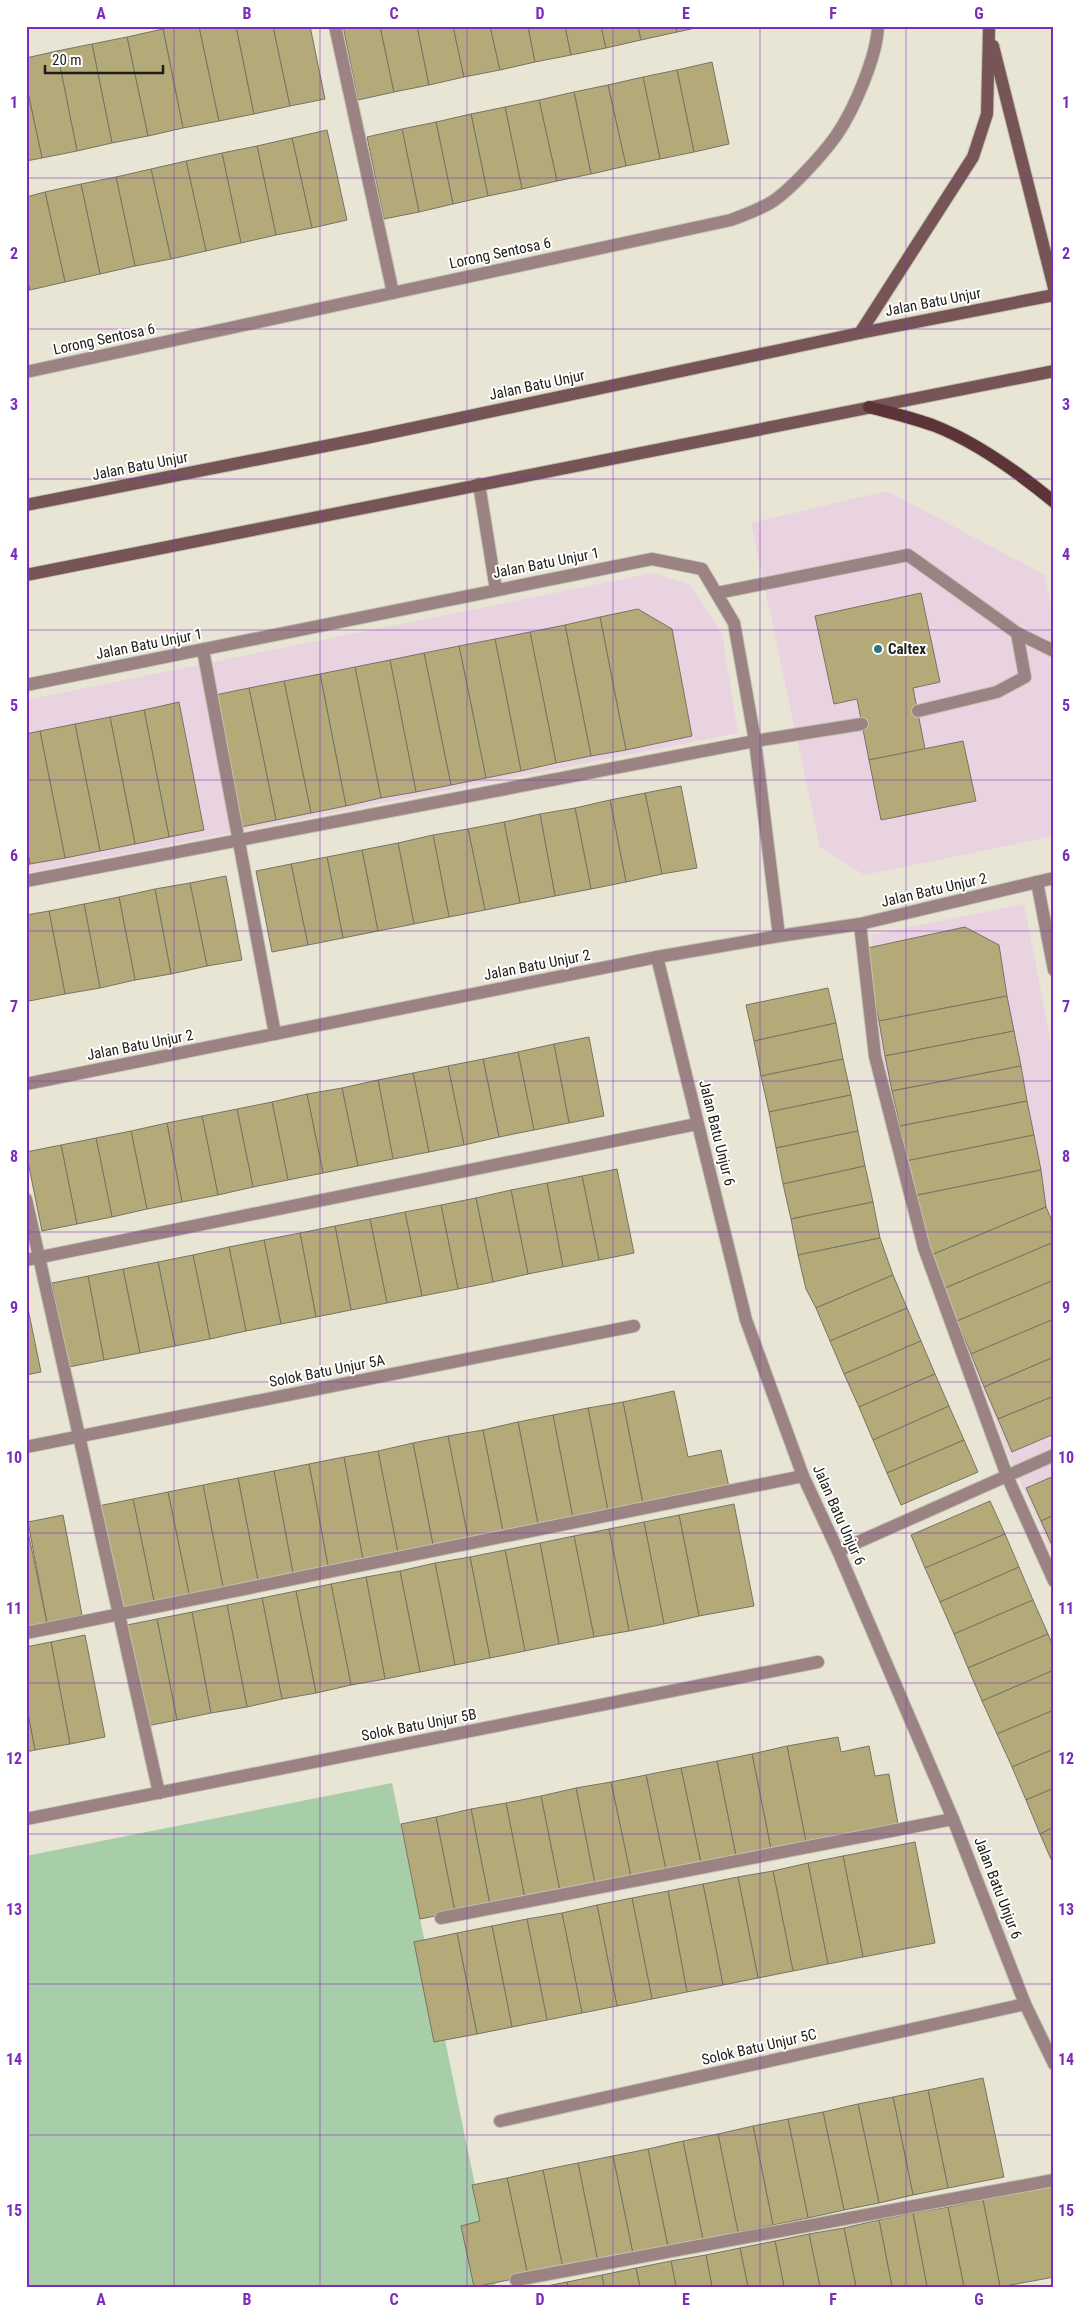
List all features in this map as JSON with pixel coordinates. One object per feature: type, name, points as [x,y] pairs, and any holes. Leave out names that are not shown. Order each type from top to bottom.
[{"type":"main road","points":[[989,28],[1054,288]]},
{"type":"main road","points":[[860,333],[972,158],[987,114],[989,28]]},
{"type":"main road","name":"Jalan Batu Unjur","points":[[26,505],[376,436],[860,333],[1054,296]]},
{"type":"main road","points":[[26,575],[1054,371]]},
{"type":"main road","points":[[869,407],[935,426],[970,443],[1035,486],[1054,502]]},
{"type":"street","points":[[335,26],[393,293]]},
{"type":"street","name":"Lorong Sentosa 6","points":[[26,372],[731,220],[771,203],[798,179],[836,136],[858,95],[878,42],[878,26]]},
{"type":"street","points":[[479,484],[496,590]]},
{"type":"street","points":[[717,593],[908,555],[1017,633],[1054,651]]},
{"type":"street","name":"Jalan Batu Unjur 1","points":[[26,685],[652,559],[702,569],[734,623],[755,741],[779,936]]},
{"type":"street","points":[[918,711],[997,692],[1025,677],[1017,633]]},
{"type":"street","points":[[203,650],[275,1034]]},
{"type":"street","points":[[26,881],[755,741],[862,724]]},
{"type":"street","name":"Jalan Batu Unjur 2","points":[[26,1084],[657,957],[860,924],[1054,878]]},
{"type":"street","points":[[1037,882],[1054,970]]},
{"type":"street","points":[[860,924],[875,1056],[924,1248],[1008,1476],[1054,1581]]},
{"type":"street","name":"Jalan Batu Unjur 6","points":[[657,957],[746,1320],[803,1476],[838,1551],[953,1820],[1026,2004],[1054,2064]]},
{"type":"street","points":[[26,1260],[698,1124]]},
{"type":"street","points":[[26,1199],[159,1793]]},
{"type":"street","name":"Solok Batu Unjur 5A","points":[[26,1447],[634,1326]]},
{"type":"street","points":[[838,1551],[1054,1455]]},
{"type":"street","points":[[26,1633],[803,1476]]},
{"type":"street","name":"Solok Batu Unjur 5B","points":[[26,1819],[818,1662]]},
{"type":"street","points":[[441,1918],[953,1820]]},
{"type":"street","name":"Solok Batu Unjur 5C","points":[[500,2121],[1026,2004]]},
{"type":"street","points":[[516,2280],[1054,2180]]},
{"type":"shaded area","points":[[887,491],[1045,575],[1054,621],[1054,836],[864,875],[820,847],[751,523]]},
{"type":"shaded area","points":[[653,573],[690,585],[722,634],[738,733],[26,873],[26,700]]},
{"type":"shaded area","points":[[1024,904],[1054,1058],[1054,1558],[1006,1449],[927,1232],[881,1052],[871,935]]},
{"type":"green space","points":[[392,1783],[496,2287],[26,2287],[26,1856]]},
{"type":"building","points":[[177,26],[199,26],[219,121],[183,128],[163,29]]},
{"type":"building","points":[[199,26],[236,26],[254,114],[219,121]]},
{"type":"building","points":[[236,26],[273,26],[290,106],[254,114]]},
{"type":"building","points":[[273,26],[310,26],[325,99],[290,106]]},
{"type":"building","points":[[343,26],[380,26],[394,92],[358,100]]},
{"type":"building","points":[[380,26],[417,26],[429,85],[394,92]]},
{"type":"building","points":[[417,26],[453,26],[464,77],[429,85]]},
{"type":"building","points":[[453,26],[490,26],[500,70],[464,77]]},
{"type":"building","points":[[490,26],[528,26],[535,62],[500,70]]},
{"type":"building","points":[[528,26],[565,26],[571,55],[535,62]]},
{"type":"building","points":[[565,26],[601,26],[606,48],[571,55]]},
{"type":"building","points":[[601,26],[638,26],[641,40],[606,48]]},
{"type":"building","points":[[638,26],[675,26],[677,32],[641,40]]},
{"type":"building","points":[[675,26],[705,26],[677,32]]},
{"type":"building","points":[[163,29],[183,128],[148,136],[127,37]]},
{"type":"building","points":[[127,37],[148,136],[112,143],[92,44]]},
{"type":"building","points":[[92,44],[112,143],[77,151],[57,51]]},
{"type":"building","points":[[57,51],[77,151],[42,158],[26,83],[26,58]]},
{"type":"building","points":[[712,62],[729,144],[694,152],[677,70]]},
{"type":"building","points":[[677,70],[694,152],[660,159],[643,77]]},
{"type":"building","points":[[643,77],[660,159],[626,166],[608,85]]},
{"type":"building","points":[[26,83],[42,158],[26,161]]},
{"type":"building","points":[[608,85],[626,166],[591,174],[574,92]]},
{"type":"building","points":[[574,92],[591,174],[557,181],[539,100]]},
{"type":"building","points":[[539,100],[557,181],[522,189],[505,107]]},
{"type":"building","points":[[505,107],[522,189],[488,196],[471,114]]},
{"type":"building","points":[[471,114],[488,196],[453,204],[436,122]]},
{"type":"building","points":[[436,122],[453,204],[419,212],[402,129]]},
{"type":"building","points":[[402,129],[419,212],[384,219],[367,137]]},
{"type":"building","points":[[327,130],[347,220],[312,228],[292,138]]},
{"type":"building","points":[[292,138],[312,228],[276,235],[257,146]]},
{"type":"building","points":[[257,146],[276,235],[241,243],[222,153]]},
{"type":"building","points":[[222,153],[241,243],[206,251],[186,161]]},
{"type":"building","points":[[186,161],[206,251],[171,259],[151,169]]},
{"type":"building","points":[[151,169],[171,259],[135,266],[116,177]]},
{"type":"building","points":[[116,177],[135,266],[100,274],[81,184]]},
{"type":"building","points":[[81,184],[100,274],[65,282],[45,192]]},
{"type":"building","points":[[45,192],[65,282],[30,290],[26,275],[26,197]]},
{"type":"building","points":[[26,275],[30,290],[26,290]]},
{"type":"building","name":"Caltex","points":[[921,593],[940,682],[913,688],[925,749],[869,760],[857,699],[834,704],[815,616]]},
{"type":"building","points":[[638,609],[672,629],[692,736],[626,750],[600,617]]},
{"type":"building","points":[[600,617],[626,750],[591,756],[565,625]]},
{"type":"building","points":[[565,625],[591,756],[556,763],[530,632]]},
{"type":"building","points":[[530,632],[556,763],[521,771],[495,639]]},
{"type":"building","points":[[495,639],[521,771],[486,778],[459,646]]},
{"type":"building","points":[[459,646],[486,778],[451,785],[424,653]]},
{"type":"building","points":[[424,653],[451,785],[416,792],[390,660]]},
{"type":"building","points":[[390,660],[416,792],[381,798],[355,667]]},
{"type":"building","points":[[355,667],[381,798],[346,806],[320,674]]},
{"type":"building","points":[[320,674],[346,806],[311,813],[284,681]]},
{"type":"building","points":[[284,681],[311,813],[276,820],[249,688]]},
{"type":"building","points":[[249,688],[276,820],[241,827],[215,695]]},
{"type":"building","points":[[179,702],[204,830],[169,837],[144,710]]},
{"type":"building","points":[[144,710],[169,837],[135,844],[110,717]]},
{"type":"building","points":[[110,717],[135,844],[100,851],[75,724]]},
{"type":"building","points":[[75,724],[100,851],[65,858],[40,731]]},
{"type":"building","points":[[40,731],[65,858],[30,864],[26,844],[26,734]]},
{"type":"building","points":[[963,741],[976,801],[881,820],[869,760]]},
{"type":"building","points":[[681,786],[697,868],[662,874],[645,793]]},
{"type":"building","points":[[645,793],[662,874],[626,882],[610,800]]},
{"type":"building","points":[[610,800],[626,882],[591,889],[575,808]]},
{"type":"building","points":[[575,808],[591,889],[555,896],[540,814]]},
{"type":"building","points":[[540,814],[555,896],[520,903],[504,822]]},
{"type":"building","points":[[504,822],[520,903],[485,910],[468,829]]},
{"type":"building","points":[[468,829],[485,910],[449,917],[433,835]]},
{"type":"building","points":[[433,835],[449,917],[414,924],[398,843]]},
{"type":"building","points":[[398,843],[414,924],[378,931],[362,850]]},
{"type":"building","points":[[26,844],[30,864],[26,865]]},
{"type":"building","points":[[362,850],[378,931],[343,938],[327,857]]},
{"type":"building","points":[[327,857],[343,938],[308,945],[291,864]]},
{"type":"building","points":[[291,864],[308,945],[272,952],[256,871]]},
{"type":"building","points":[[226,876],[242,960],[207,966],[190,883]]},
{"type":"building","points":[[190,883],[207,966],[171,974],[155,889]]},
{"type":"building","points":[[155,889],[171,974],[135,980],[119,897]]},
{"type":"building","points":[[119,897],[135,980],[100,988],[84,904]]},
{"type":"building","points":[[84,904],[100,988],[65,994],[49,911]]},
{"type":"building","points":[[49,911],[65,994],[29,1001],[26,987],[26,915]]},
{"type":"building","points":[[965,927],[999,945],[1007,996],[879,1021],[863,949]]},
{"type":"building","points":[[828,988],[836,1023],[754,1041],[746,1005]]},
{"type":"building","points":[[1007,996],[1014,1031],[885,1056],[879,1021]]},
{"type":"building","points":[[836,1023],[843,1059],[761,1076],[754,1041]]},
{"type":"building","points":[[1014,1031],[1021,1066],[892,1091],[885,1056]]},
{"type":"building","points":[[589,1037],[604,1116],[569,1123],[554,1044]]},
{"type":"building","points":[[554,1044],[569,1123],[534,1130],[518,1052]]},
{"type":"building","points":[[518,1052],[534,1130],[499,1137],[483,1059]]},
{"type":"building","points":[[483,1059],[499,1137],[464,1145],[448,1066]]},
{"type":"building","points":[[843,1059],[851,1095],[769,1112],[761,1076]]},
{"type":"building","points":[[448,1066],[464,1145],[429,1152],[413,1073]]},
{"type":"building","points":[[1021,1066],[1027,1101],[900,1126],[892,1091]]},
{"type":"building","points":[[413,1073],[429,1152],[393,1159],[378,1080]]},
{"type":"building","points":[[378,1080],[393,1159],[358,1166],[342,1088]]},
{"type":"building","points":[[342,1088],[358,1166],[323,1173],[307,1094]]},
{"type":"building","points":[[307,1094],[323,1173],[288,1180],[272,1102]]},
{"type":"building","points":[[851,1095],[858,1131],[776,1148],[769,1112]]},
{"type":"building","points":[[1027,1101],[1034,1135],[906,1161],[900,1126]]},
{"type":"building","points":[[272,1102],[288,1180],[253,1187],[237,1109]]},
{"type":"building","points":[[237,1109],[253,1187],[218,1195],[202,1116]]},
{"type":"building","points":[[202,1116],[218,1195],[182,1202],[167,1123]]},
{"type":"building","points":[[167,1123],[182,1202],[147,1209],[131,1131]]},
{"type":"building","points":[[131,1131],[147,1209],[112,1217],[96,1138]]},
{"type":"building","points":[[858,1131],[865,1166],[783,1184],[776,1148]]},
{"type":"building","points":[[1034,1135],[1041,1170],[913,1196],[906,1161]]},
{"type":"building","points":[[96,1138],[112,1217],[77,1224],[61,1145]]},
{"type":"building","points":[[61,1145],[77,1224],[42,1231],[26,1152]]},
{"type":"building","points":[[865,1166],[873,1202],[791,1219],[783,1184]]},
{"type":"building","points":[[617,1169],[634,1253],[599,1260],[582,1176]]},
{"type":"building","points":[[1041,1170],[1046,1207],[929,1256],[913,1196]]},
{"type":"building","points":[[582,1176],[599,1260],[563,1267],[547,1183]]},
{"type":"building","points":[[547,1183],[563,1267],[528,1274],[511,1190]]},
{"type":"building","points":[[511,1190],[528,1274],[493,1282],[476,1198]]},
{"type":"building","points":[[476,1198],[493,1282],[458,1289],[441,1205]]},
{"type":"building","points":[[873,1202],[880,1238],[798,1255],[791,1219]]},
{"type":"building","points":[[441,1205],[458,1289],[422,1296],[405,1212]]},
{"type":"building","points":[[1046,1207],[1054,1226],[1054,1242],[943,1289],[929,1256]]},
{"type":"building","points":[[405,1212],[422,1296],[387,1303],[370,1219]]},
{"type":"building","points":[[370,1219],[387,1303],[351,1310],[335,1226]]},
{"type":"building","points":[[335,1226],[351,1310],[316,1317],[300,1233]]},
{"type":"building","points":[[300,1233],[316,1317],[281,1324],[264,1240]]},
{"type":"building","points":[[880,1238],[893,1275],[816,1308],[806,1289],[798,1255]]},
{"type":"building","points":[[264,1240],[281,1324],[246,1331],[229,1247]]},
{"type":"building","points":[[1054,1242],[1054,1280],[957,1321],[943,1289]]},
{"type":"building","points":[[229,1247],[246,1331],[210,1339],[193,1255]]},
{"type":"building","points":[[193,1255],[210,1339],[175,1346],[158,1262]]},
{"type":"building","points":[[158,1262],[175,1346],[140,1353],[123,1269]]},
{"type":"building","points":[[123,1269],[140,1353],[104,1360],[88,1276]]},
{"type":"building","points":[[893,1275],[907,1308],[830,1341],[816,1308]]},
{"type":"building","points":[[88,1276],[104,1360],[69,1367],[52,1283]]},
{"type":"building","points":[[1054,1280],[1054,1319],[971,1354],[957,1321]]},
{"type":"building","points":[[26,1299],[41,1372],[26,1375]]},
{"type":"building","points":[[907,1308],[921,1341],[844,1374],[830,1341]]},
{"type":"building","points":[[1054,1319],[1054,1357],[984,1387],[971,1354]]},
{"type":"building","points":[[921,1341],[935,1374],[859,1407],[844,1374]]},
{"type":"building","points":[[1054,1357],[1054,1396],[998,1419],[984,1387]]},
{"type":"building","points":[[935,1374],[949,1406],[873,1440],[859,1407]]},
{"type":"building","points":[[674,1391],[688,1457],[721,1450],[729,1487],[643,1504],[623,1402]]},
{"type":"building","points":[[1054,1396],[1054,1434],[1012,1452],[998,1419]]},
{"type":"building","points":[[623,1402],[643,1504],[608,1511],[588,1408]]},
{"type":"building","points":[[949,1406],[964,1440],[887,1473],[873,1440]]},
{"type":"building","points":[[588,1408],[608,1511],[573,1518],[553,1415]]},
{"type":"building","points":[[553,1415],[573,1518],[538,1524],[518,1422]]},
{"type":"building","points":[[518,1422],[538,1524],[503,1532],[483,1430]]},
{"type":"building","points":[[483,1430],[503,1532],[468,1538],[448,1436]]},
{"type":"building","points":[[448,1436],[468,1538],[433,1545],[413,1443]]},
{"type":"building","points":[[964,1440],[978,1472],[901,1505],[887,1473]]},
{"type":"building","points":[[413,1443],[433,1545],[398,1553],[378,1451]]},
{"type":"building","points":[[378,1451],[398,1553],[363,1560],[344,1457]]},
{"type":"building","points":[[344,1457],[363,1560],[328,1566],[309,1464]]},
{"type":"building","points":[[309,1464],[328,1566],[293,1573],[274,1471]]},
{"type":"building","points":[[274,1471],[293,1573],[258,1581],[238,1478]]},
{"type":"building","points":[[1054,1476],[1054,1515],[1041,1521],[1026,1488]]},
{"type":"building","points":[[238,1478],[258,1581],[223,1587],[203,1485]]},
{"type":"building","points":[[203,1485],[223,1587],[189,1594],[168,1492]]},
{"type":"building","points":[[168,1492],[189,1594],[154,1601],[133,1499]]},
{"type":"building","points":[[133,1499],[154,1601],[119,1608],[98,1506]]},
{"type":"building","points":[[990,1501],[1005,1534],[925,1568],[911,1535]]},
{"type":"building","points":[[734,1504],[754,1606],[699,1616],[679,1515]]},
{"type":"building","points":[[63,1515],[82,1615],[47,1623],[28,1522]]},
{"type":"building","points":[[679,1515],[699,1616],[664,1624],[644,1522]]},
{"type":"building","points":[[1054,1515],[1054,1550],[1041,1521]]},
{"type":"building","points":[[26,1522],[47,1623],[26,1627]]},
{"type":"building","points":[[644,1522],[664,1624],[629,1631],[609,1529]]},
{"type":"building","points":[[609,1529],[629,1631],[594,1637],[574,1536]]},
{"type":"building","points":[[1005,1534],[1019,1567],[940,1602],[925,1568]]},
{"type":"building","points":[[574,1536],[594,1637],[559,1644],[540,1543]]},
{"type":"building","points":[[540,1543],[559,1644],[525,1651],[505,1550]]},
{"type":"building","points":[[505,1550],[525,1651],[490,1658],[470,1557]]},
{"type":"building","points":[[470,1557],[490,1658],[455,1665],[435,1563]]},
{"type":"building","points":[[435,1563],[455,1665],[420,1672],[400,1571]]},
{"type":"building","points":[[1019,1567],[1033,1600],[954,1634],[940,1602]]},
{"type":"building","points":[[400,1571],[420,1672],[385,1679],[366,1577]]},
{"type":"building","points":[[366,1577],[385,1679],[351,1685],[331,1584]]},
{"type":"building","points":[[331,1584],[351,1685],[316,1693],[296,1591]]},
{"type":"building","points":[[296,1591],[316,1693],[282,1699],[262,1598]]},
{"type":"building","points":[[262,1598],[282,1699],[247,1707],[227,1605]]},
{"type":"building","points":[[1033,1600],[1048,1634],[968,1668],[954,1634]]},
{"type":"building","points":[[227,1605],[247,1707],[211,1713],[192,1612]]},
{"type":"building","points":[[192,1612],[211,1713],[177,1720],[157,1619]]},
{"type":"building","points":[[157,1619],[177,1720],[142,1727],[122,1626]]},
{"type":"building","points":[[1048,1634],[1054,1648],[1054,1670],[982,1701],[968,1668]]},
{"type":"building","points":[[85,1635],[105,1737],[70,1744],[51,1642]]},
{"type":"building","points":[[51,1642],[70,1744],[35,1750],[26,1704],[26,1647]]},
{"type":"building","points":[[1054,1670],[1054,1710],[997,1734],[982,1701]]},
{"type":"building","points":[[26,1704],[35,1750],[26,1752]]},
{"type":"building","points":[[1054,1710],[1054,1749],[1012,1767],[997,1734]]},
{"type":"building","points":[[838,1737],[841,1752],[869,1746],[875,1776],[889,1774],[898,1824],[806,1842],[787,1746]]},
{"type":"building","points":[[787,1746],[806,1842],[771,1849],[752,1754]]},
{"type":"building","points":[[1054,1749],[1054,1788],[1026,1800],[1012,1767]]},
{"type":"building","points":[[752,1754],[771,1849],[736,1856],[717,1761]]},
{"type":"building","points":[[717,1761],[736,1856],[701,1863],[681,1768]]},
{"type":"building","points":[[681,1768],[701,1863],[666,1870],[646,1775]]},
{"type":"building","points":[[646,1775],[666,1870],[631,1877],[611,1782]]},
{"type":"building","points":[[611,1782],[631,1877],[595,1884],[576,1788]]},
{"type":"building","points":[[576,1788],[595,1884],[560,1891],[541,1796]]},
{"type":"building","points":[[1054,1788],[1054,1827],[1040,1834],[1026,1800]]},
{"type":"building","points":[[541,1796],[560,1891],[525,1899],[506,1803]]},
{"type":"building","points":[[506,1803],[525,1899],[490,1905],[471,1809]]},
{"type":"building","points":[[471,1809],[490,1905],[455,1912],[436,1817]]},
{"type":"building","points":[[436,1817],[455,1912],[420,1919],[401,1824]]},
{"type":"building","points":[[1054,1827],[1054,1866],[1040,1834]]},
{"type":"building","points":[[915,1842],[935,1943],[863,1957],[843,1856]]},
{"type":"building","points":[[843,1856],[863,1957],[828,1964],[808,1863]]},
{"type":"building","points":[[808,1863],[828,1964],[793,1971],[773,1871]]},
{"type":"building","points":[[773,1871],[793,1971],[758,1978],[738,1877]]},
{"type":"building","points":[[738,1877],[758,1978],[723,1985],[703,1884]]},
{"type":"building","points":[[703,1884],[723,1985],[687,1992],[668,1891]]},
{"type":"building","points":[[668,1891],[687,1992],[652,1999],[632,1898]]},
{"type":"building","points":[[632,1898],[652,1999],[617,2006],[597,1905]]},
{"type":"building","points":[[597,1905],[617,2006],[582,2013],[562,1913]]},
{"type":"building","points":[[562,1913],[582,2013],[547,2020],[527,1919]]},
{"type":"building","points":[[527,1919],[547,2020],[512,2027],[492,1926]]},
{"type":"building","points":[[492,1926],[512,2027],[477,2034],[457,1933]]},
{"type":"building","points":[[457,1933],[477,2034],[434,2042],[414,1942]]},
{"type":"building","points":[[983,2078],[1004,2177],[948,2188],[928,2090]]},
{"type":"building","points":[[928,2090],[948,2188],[913,2195],[893,2097]]},
{"type":"building","points":[[893,2097],[913,2195],[879,2203],[858,2104]]},
{"type":"building","points":[[858,2104],[879,2203],[844,2210],[823,2112]]},
{"type":"building","points":[[823,2112],[844,2210],[808,2218],[788,2119]]},
{"type":"building","points":[[788,2119],[808,2218],[773,2225],[753,2126]]},
{"type":"building","points":[[753,2126],[773,2225],[738,2232],[718,2134]]},
{"type":"building","points":[[718,2134],[738,2232],[703,2240],[683,2141]]},
{"type":"building","points":[[683,2141],[703,2240],[668,2247],[648,2149]]},
{"type":"building","points":[[648,2149],[668,2247],[633,2254],[613,2156]]},
{"type":"building","points":[[613,2156],[633,2254],[598,2262],[578,2163]]},
{"type":"building","points":[[578,2163],[598,2262],[563,2269],[543,2170]]},
{"type":"building","points":[[543,2170],[563,2269],[528,2276],[507,2178]]},
{"type":"building","points":[[507,2178],[528,2276],[474,2287],[461,2226],[480,2221],[472,2185]]},
{"type":"building","points":[[1054,2186],[1054,2277],[1000,2287],[983,2200]]},
{"type":"building","points":[[983,2200],[1000,2287],[964,2287],[948,2207]]},
{"type":"building","points":[[948,2207],[964,2287],[927,2287],[913,2213]]},
{"type":"building","points":[[913,2213],[927,2287],[892,2287],[879,2220]]},
{"type":"building","points":[[879,2220],[892,2287],[856,2287],[844,2228]]},
{"type":"building","points":[[844,2228],[856,2287],[820,2287],[809,2234]]},
{"type":"building","points":[[809,2234],[820,2287],[784,2287],[775,2241]]},
{"type":"building","points":[[775,2241],[784,2287],[748,2287],[740,2248]]},
{"type":"building","points":[[740,2248],[748,2287],[712,2287],[706,2255]]},
{"type":"building","points":[[706,2255],[712,2287],[676,2287],[671,2261]]},
{"type":"building","points":[[671,2261],[676,2287],[640,2287],[636,2268]]},
{"type":"building","points":[[636,2268],[640,2287],[604,2287],[602,2275]]},
{"type":"building","points":[[602,2275],[604,2287],[568,2287],[567,2282]]},
{"type":"building","points":[[567,2282],[568,2287],[542,2287]]},
{"type":"place","name":"Caltex","points":[[878,649]]}]
